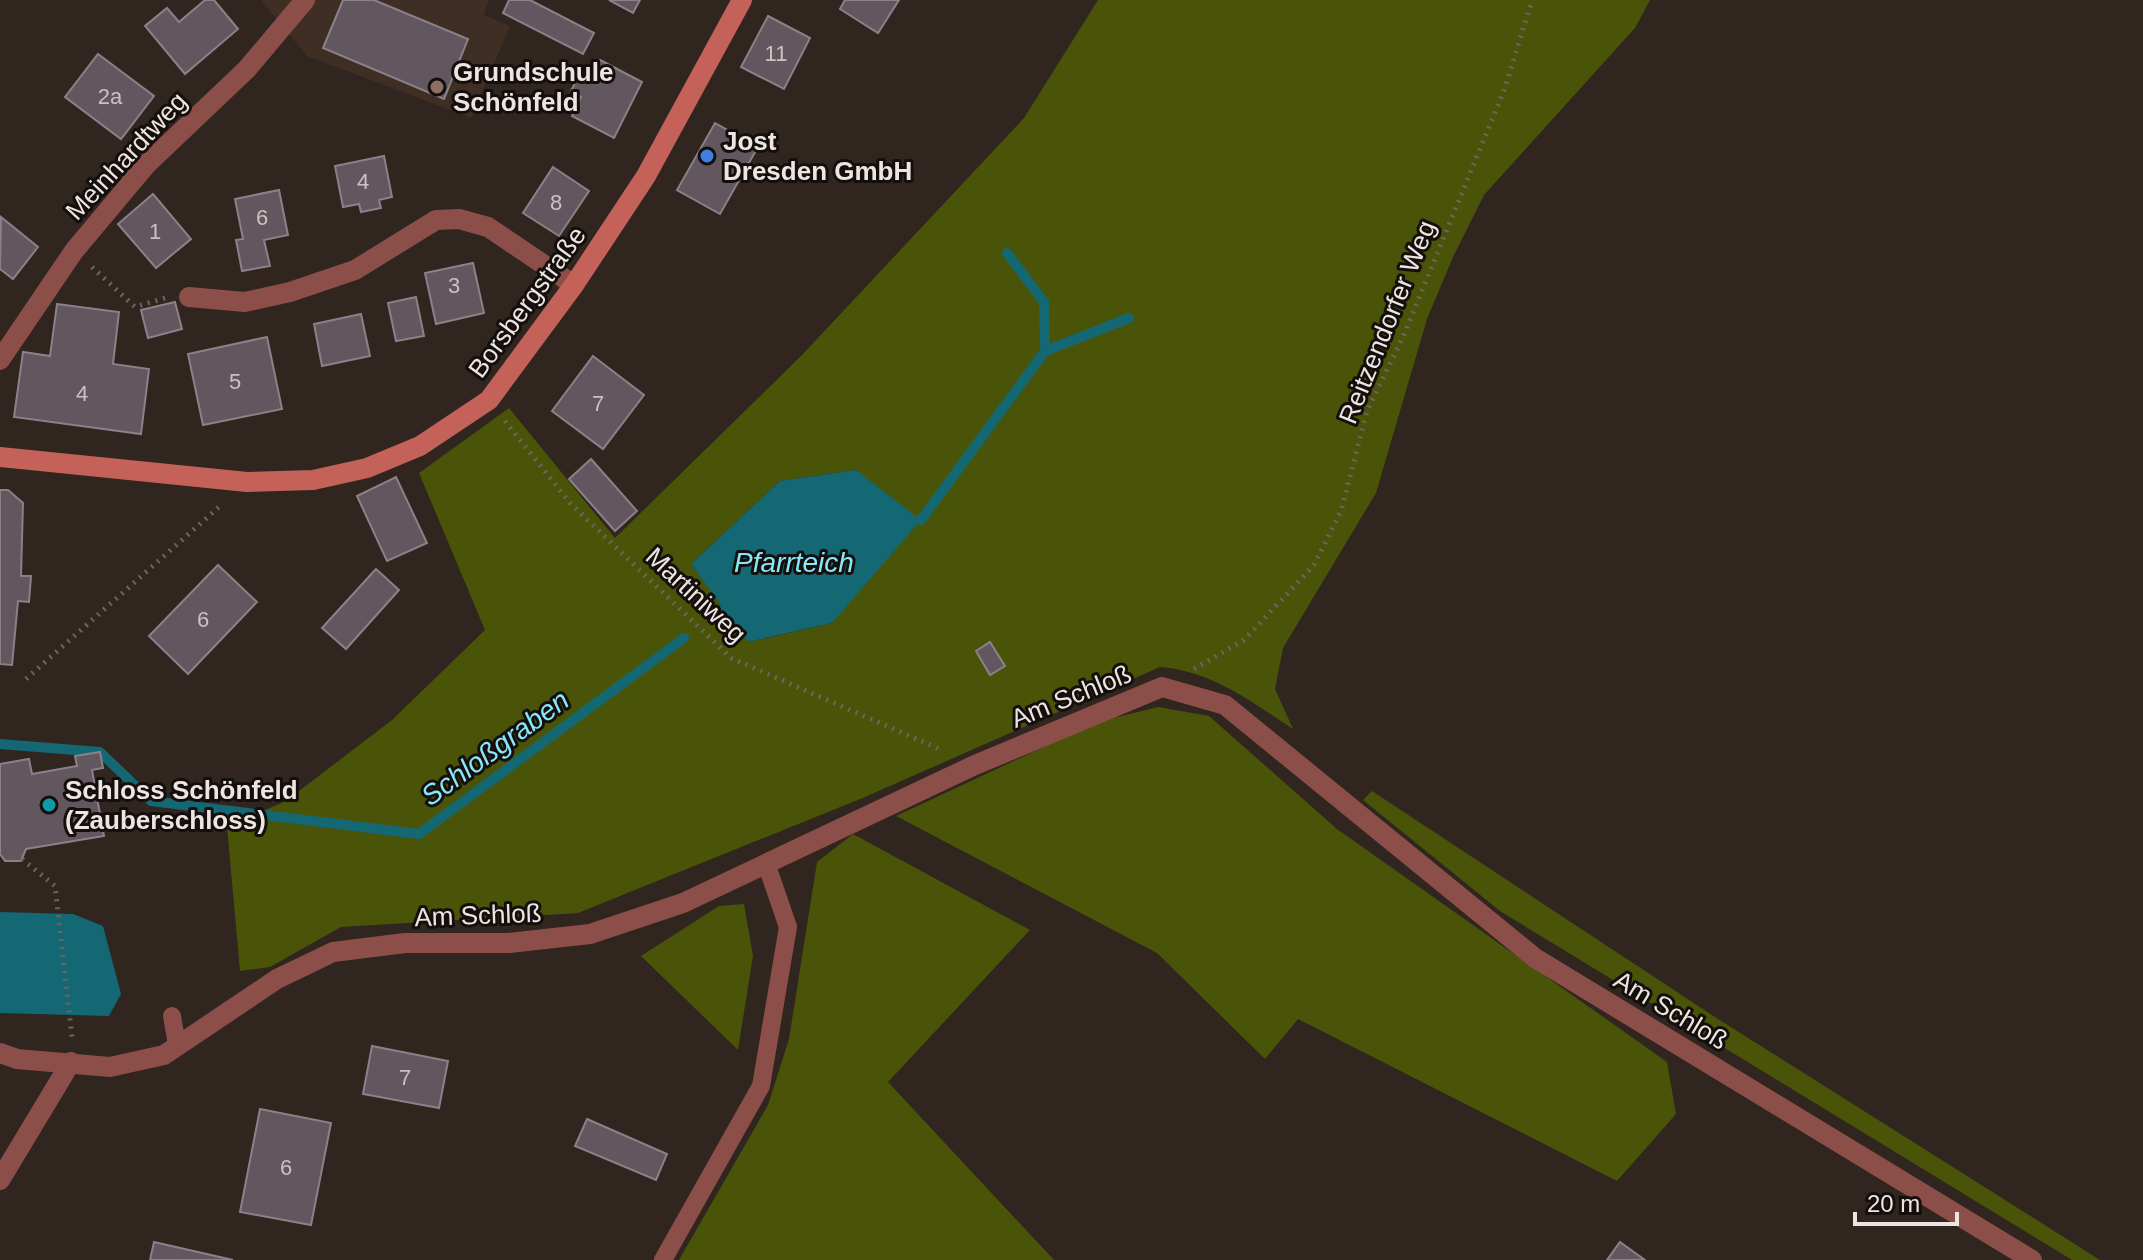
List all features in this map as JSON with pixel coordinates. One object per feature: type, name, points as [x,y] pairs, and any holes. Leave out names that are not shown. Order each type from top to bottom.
[{"type":"street","name":"Meinhardtweg","points":[[0,360],[74,251],[146,165],[247,69],[305,0]]},
{"type":"street","name":"Borsbergstraße","points":[[0,457],[247,482],[313,480],[367,468],[420,446],[489,400],[574,285],[646,176],[742,0]]},
{"type":"street","points":[[189,297],[245,302],[290,292],[355,270],[436,220],[459,219],[488,227],[574,285]]},
{"type":"street","name":"Am Schloß","points":[[0,1053],[17,1059],[110,1067],[164,1055],[277,979],[333,952],[405,943],[509,943],[590,934],[683,903],[975,765],[1162,687],[1225,705],[1535,958],[2032,1260]]},
{"type":"street","points":[[0,1180],[71,1062]]},
{"type":"lane","points":[[663,1260],[761,1086],[788,927],[766,863]]},
{"type":"lane","points":[[172,1016],[177,1045]]},
{"type":"path","name":"Reitzendorfer Weg","points":[[1162,687],[1244,640],[1314,565],[1341,511],[1367,411],[1403,337],[1505,88],[1532,0]]},
{"type":"path","points":[[74,251],[135,307],[174,295],[189,297]]},
{"type":"path","name":"Martiniweg","points":[[489,400],[570,503],[731,658],[975,765]]},
{"type":"path","points":[[26,679],[247,482]]},
{"type":"path","points":[[22,859],[55,886],[72,1019]]},
{"type":"shaded area","name":"Grundschule Schönfeld","points":[[261,0],[489,0],[484,15],[510,26],[471,118],[307,56]]},
{"type":"green space","points":[[1098,0],[1650,0],[1635,28],[1484,195],[1453,257],[1427,319],[1376,493],[1283,648],[1275,689],[1293,729],[1214,681],[1197,674],[1160,667],[865,797],[578,913],[341,927],[270,967],[240,971],[227,827],[286,801],[392,720],[485,630],[419,473],[509,408],[615,538],[802,355],[1024,118]],"holes":[[[856,470],[832,623],[749,642],[691,564],[780,481]]]},
{"type":"green space","points":[[1158,707],[1209,716],[1337,829],[1667,1062],[1676,1114],[1617,1181],[1298,1019],[1265,1059],[1157,953],[896,816],[1097,722]]},
{"type":"green space","points":[[1372,791],[1718,1019],[2100,1260],[2072,1260],[1500,911],[1363,800]]},
{"type":"green space","points":[[853,834],[1030,930],[888,1082],[1054,1260],[679,1260],[768,1105],[789,1039],[817,862]]},
{"type":"green space","points":[[744,904],[753,956],[738,1050],[641,956],[719,906]]},
{"type":"water","name":"Pfarrteich","points":[[856,470],[921,520],[832,623],[748,642],[691,564],[780,481]]},
{"type":"water","points":[[0,912],[73,914],[103,926],[121,994],[109,1016],[0,1013]]},
{"type":"building","points":[[205,0],[214,0],[238,29],[185,74],[145,26],[167,8],[179,22]]},
{"type":"building","points":[[343,0],[374,0],[468,39],[444,99],[323,48]]},
{"type":"building","points":[[509,0],[530,0],[594,33],[583,54],[503,13]]},
{"type":"building","points":[[609,0],[640,0],[633,13]]},
{"type":"building","points":[[845,0],[899,0],[878,33],[840,9]]},
{"type":"building","points":[[768,16],[810,38],[784,89],[741,67]]},
{"type":"building","points":[[98,54],[154,96],[121,139],[65,97]]},
{"type":"building","points":[[600,60],[642,82],[614,138],[572,116],[581,97],[571,91],[583,68],[593,73]]},
{"type":"building","points":[[715,123],[758,147],[720,214],[677,190]]},
{"type":"building","points":[[384,156],[392,197],[379,200],[381,208],[361,212],[359,204],[343,207],[335,166]]},
{"type":"building","points":[[553,167],[589,191],[559,236],[523,213]]},
{"type":"building","points":[[279,190],[288,235],[264,240],[270,266],[242,271],[236,240],[243,239],[235,199]]},
{"type":"building","points":[[153,194],[191,239],[156,268],[118,224]]},
{"type":"building","points":[[1,217],[38,247],[13,279],[0,269]]},
{"type":"building","points":[[473,263],[484,313],[436,324],[425,273]]},
{"type":"building","points":[[416,297],[424,336],[396,341],[388,303]]},
{"type":"building","points":[[175,302],[182,329],[148,338],[141,310]]},
{"type":"building","points":[[57,304],[119,312],[113,364],[149,369],[141,434],[14,417],[23,352],[50,356]]},
{"type":"building","points":[[361,314],[370,356],[322,366],[314,324]]},
{"type":"building","points":[[267,337],[282,409],[203,425],[188,354]]},
{"type":"building","points":[[593,356],[644,395],[603,449],[552,411]]},
{"type":"building","points":[[591,459],[637,511],[615,531],[569,479]]},
{"type":"building","points":[[396,477],[427,543],[387,561],[357,496]]},
{"type":"building","points":[[0,490],[8,490],[23,503],[21,576],[31,576],[29,602],[18,601],[12,665],[0,664]]},
{"type":"building","points":[[218,565],[257,602],[188,674],[149,636]]},
{"type":"building","points":[[376,569],[399,590],[346,649],[322,628]]},
{"type":"building","points":[[990,642],[1005,666],[990,675],[976,651]]},
{"type":"building","name":"Schloss Schönfeld (Zauberschloss)","points":[[100,752],[103,768],[92,770],[104,836],[26,849],[21,861],[5,861],[0,854],[0,764],[29,759],[32,774],[77,766],[75,756]]},
{"type":"building","points":[[372,1046],[448,1061],[439,1108],[363,1094]]},
{"type":"building","points":[[260,1109],[331,1123],[311,1225],[240,1212]]},
{"type":"building","points":[[587,1119],[667,1154],[656,1180],[575,1146]]},
{"type":"building","points":[[154,1242],[233,1260],[150,1260]]},
{"type":"building","points":[[1620,1242],[1645,1260],[1607,1260]]},
{"type":"waterway","points":[[1007,253],[1044,302],[1045,351]]},
{"type":"waterway","points":[[921,520],[1045,351],[1129,318]]},
{"type":"waterway","name":"Schloßgraben","points":[[713,617],[724,609]]},
{"type":"waterway","name":"Schloßgraben","points":[[0,744],[100,752],[151,801],[419,834],[684,638]]},
{"type":"place","name":"Grundschule Schönfeld","points":[[437,87]]},
{"type":"place","name":"Jost Dresden GmbH","points":[[707,156]]},
{"type":"place","name":"Schloss Schönfeld (Zauberschloss)","points":[[49,805]]}]
